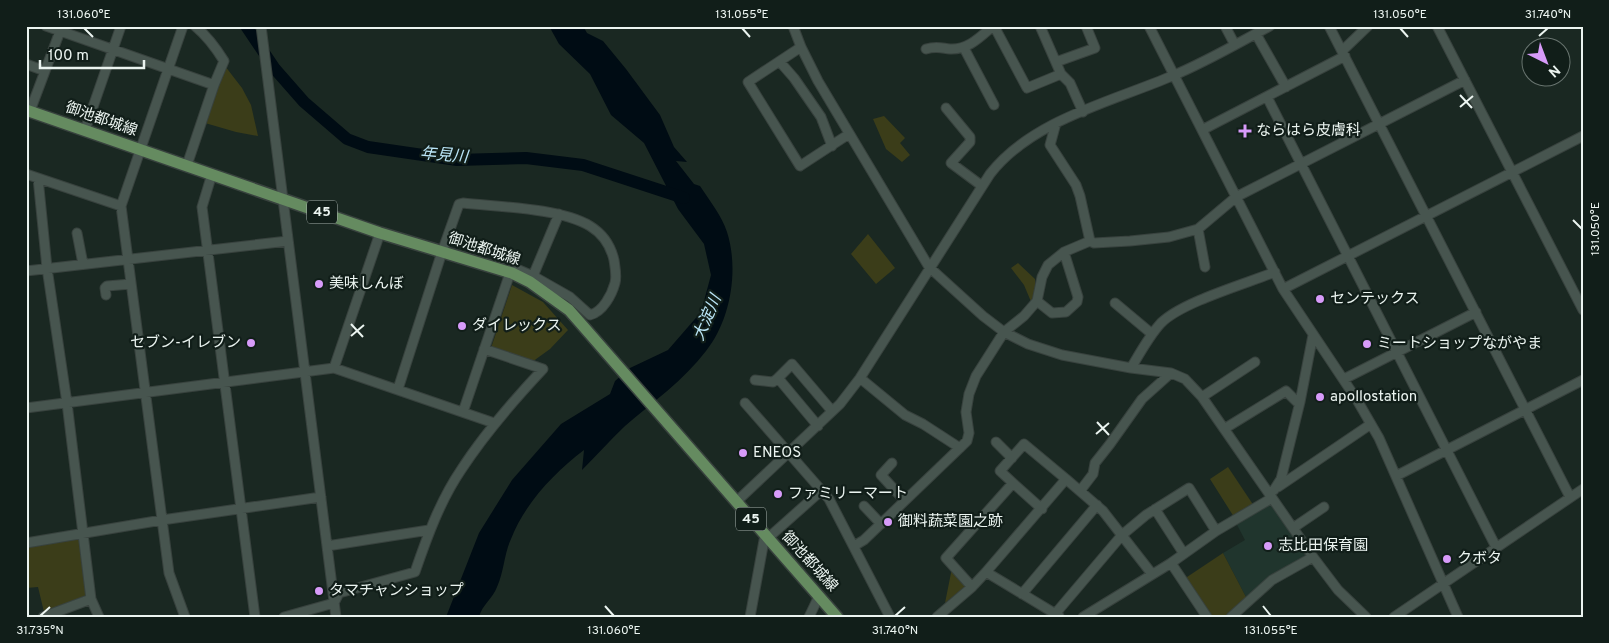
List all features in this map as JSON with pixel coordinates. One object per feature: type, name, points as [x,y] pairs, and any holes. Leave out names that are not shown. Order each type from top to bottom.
[{"type":"main road","name":"御池都城線","points":[[28,110],[380,233],[510,272],[530,282],[569,310],[838,617]]},
{"type":"street","points":[[46,26],[61,29],[214,85]]},
{"type":"street","points":[[85,130],[121,26]]},
{"type":"street","points":[[183,26],[121,206],[169,573],[185,617]]},
{"type":"street","points":[[187,165],[224,61],[212,44],[195,26]]},
{"type":"street","points":[[261,26],[336,617]]},
{"type":"street","points":[[793,26],[801,48],[849,134],[929,267],[983,316],[1004,332],[1028,344],[1062,355],[1131,368],[1171,373],[1185,379],[1202,397],[1338,590],[1366,617]]},
{"type":"street","points":[[926,49],[935,46],[950,49],[964,48],[975,42],[993,26],[1027,88],[1062,74]]},
{"type":"street","points":[[1040,26],[1062,74],[1070,83],[1083,112]]},
{"type":"street","points":[[1056,62],[1095,48],[1086,26]]},
{"type":"street","points":[[1149,26],[1283,289],[1371,424],[1458,617]]},
{"type":"street","points":[[1225,26],[1235,45]]},
{"type":"street","points":[[736,502],[818,426],[860,378],[982,186],[998,163],[1008,154],[1032,136],[1056,123],[1174,76],[1270,26]]},
{"type":"street","points":[[1329,26],[1570,497]]},
{"type":"street","points":[[1202,130],[1286,87],[1343,53],[1368,26]]},
{"type":"street","points":[[1437,26],[1583,310]]},
{"type":"street","points":[[28,110],[46,71],[61,29]]},
{"type":"street","points":[[1256,34],[1286,87]]},
{"type":"street","points":[[801,48],[748,82],[800,166],[849,134]]},
{"type":"street","points":[[964,48],[994,104]]},
{"type":"street","points":[[780,62],[794,78],[821,117],[832,146]]},
{"type":"street","points":[[26,64],[46,71]]},
{"type":"street","points":[[854,546],[864,540],[967,441],[969,433],[966,412],[969,394],[976,376],[1004,332],[1024,316],[1037,301],[1042,277],[1048,265],[1064,252],[1090,241],[1094,243],[1169,237],[1198,229],[1236,197],[1464,80]]},
{"type":"street","points":[[1267,97],[1496,547]]},
{"type":"street","points":[[946,108],[970,137],[970,142],[951,163],[982,186]]},
{"type":"street","points":[[1056,123],[1050,145],[1078,191],[1090,241]]},
{"type":"street","points":[[1283,289],[1583,136]]},
{"type":"street","points":[[26,174],[121,206]]},
{"type":"street","points":[[212,174],[202,206],[255,617]]},
{"type":"street","points":[[38,178],[46,268],[66,403],[91,598],[99,617]]},
{"type":"street","points":[[398,389],[459,204],[463,202],[559,214],[591,226],[603,237],[611,250],[615,266],[615,281],[610,296],[594,314],[590,315],[570,297],[533,276],[516,269],[510,272],[463,412]]},
{"type":"street","points":[[533,276],[559,214]]},
{"type":"street","points":[[1198,229],[1205,267]]},
{"type":"street","points":[[78,233],[83,264]]},
{"type":"street","points":[[334,368],[380,233]]},
{"type":"street","points":[[26,271],[288,241]]},
{"type":"street","points":[[1037,301],[1052,313],[1066,312],[1077,302],[1078,296],[1064,252]]},
{"type":"street","points":[[1131,368],[1152,334],[1173,313],[1196,302],[1274,272]]},
{"type":"street","points":[[106,295],[105,288],[107,286],[131,284]]},
{"type":"street","points":[[1115,303],[1152,334]]},
{"type":"street","points":[[1344,380],[1476,312]]},
{"type":"street","points":[[1272,494],[1281,479],[1300,402],[1313,334]]},
{"type":"street","points":[[284,617],[334,603],[339,593],[415,572],[429,530],[460,472],[494,423],[543,369],[484,349]]},
{"type":"street","points":[[1202,397],[1255,362]]},
{"type":"street","points":[[755,380],[773,382],[792,364],[832,411]]},
{"type":"street","points":[[26,408],[334,368],[494,423]]},
{"type":"street","points":[[1080,491],[1092,474],[1095,463],[1142,400],[1171,373]]},
{"type":"street","points":[[778,378],[818,426]]},
{"type":"street","points":[[860,378],[905,415],[923,424],[960,448]]},
{"type":"street","points":[[1396,476],[1583,380]]},
{"type":"street","points":[[1224,429],[1286,391],[1296,401],[1300,402]]},
{"type":"street","points":[[745,403],[822,490],[837,512],[890,617]]},
{"type":"street","points":[[1083,617],[1171,564],[1371,424]]},
{"type":"street","points":[[996,442],[1012,458]]},
{"type":"street","points":[[1042,508],[1000,471],[1024,444],[1098,505],[1152,574]]},
{"type":"street","points":[[892,463],[881,475],[904,500]]},
{"type":"street","points":[[937,617],[972,587],[1066,479]]},
{"type":"street","points":[[972,587],[946,558],[1013,483]]},
{"type":"street","points":[[986,572],[1058,615],[1122,535],[1155,509],[1189,488],[1216,532]]},
{"type":"street","points":[[1394,617],[1443,582],[1583,489]]},
{"type":"street","points":[[750,617],[767,537],[822,490]]},
{"type":"street","points":[[26,543],[162,520],[321,497]]},
{"type":"street","points":[[1022,594],[1098,505]]},
{"type":"street","points":[[864,506],[881,524]]},
{"type":"street","points":[[1293,528],[1324,506]]},
{"type":"street","points":[[1155,509],[1184,554]]},
{"type":"street","points":[[327,546],[429,530]]},
{"type":"street","points":[[1231,617],[1272,580],[1313,557]]},
{"type":"street","points":[[1171,564],[1206,617]]},
{"type":"street","points":[[810,617],[819,596]]},
{"type":"street","points":[[43,617],[91,598]]},
{"type":"shaded area","name":"志比田保育園","points":[[1273,503],[1310,556],[1247,599],[1223,553],[1245,540],[1236,523]]},
{"type":"green space","points":[[225,66],[242,88],[251,105],[258,136],[205,123]]},
{"type":"green space","points":[[884,116],[905,138],[900,143],[910,155],[902,162],[886,149],[873,119]]},
{"type":"green space","points":[[868,234],[895,268],[876,284],[851,254]]},
{"type":"green space","points":[[1018,263],[1035,279],[1036,294],[1032,304],[1024,285],[1011,268]]},
{"type":"green space","points":[[512,285],[543,302],[568,330],[550,349],[532,362],[491,348]]},
{"type":"green space","points":[[1228,467],[1254,506],[1234,517],[1210,479]]},
{"type":"green space","points":[[76,538],[80,541],[87,595],[44,612],[38,587],[26,588],[26,546]]},
{"type":"green space","points":[[1223,553],[1247,599],[1228,617],[1209,617],[1184,579]]},
{"type":"green space","points":[[952,568],[966,586],[945,603]]},
{"type":"water","name":"大淀川","points":[[549,26],[583,26],[587,33],[603,41],[660,115],[674,147],[687,162],[676,161],[694,184],[700,186],[725,226],[731,246],[732,278],[730,294],[722,325],[715,339],[688,372],[625,426],[582,470],[584,450],[551,479],[532,501],[511,539],[495,591],[479,617],[446,617],[479,533],[512,480],[561,424],[610,394],[615,381],[630,368],[668,350],[701,312],[711,275],[704,244],[678,209],[644,143],[611,115],[590,74],[559,44]]},
{"type":"waterway","name":"年見川","points":[[246,26],[275,69],[304,102],[347,139],[368,147],[457,160],[526,158],[583,165],[684,198]]},
{"type":"place","name":"ならはら皮膚科","points":[[1245,131]]},
{"type":"place","name":"美味しんぼ","points":[[319,284]]},
{"type":"place","name":"センテックス","points":[[1320,299]]},
{"type":"place","name":"ダイレックス","points":[[462,326]]},
{"type":"place","name":"セブン-イレブン","points":[[251,343]]},
{"type":"place","name":"ミートショップながやま","points":[[1367,344]]},
{"type":"place","name":"apollostation","points":[[1320,397]]},
{"type":"place","name":"ENEOS","points":[[743,453]]},
{"type":"place","name":"ファミリーマート","points":[[778,494]]},
{"type":"place","name":"御料蔬菜園之跡","points":[[888,522]]},
{"type":"place","name":"志比田保育園","points":[[1268,546]]},
{"type":"place","name":"クボタ","points":[[1447,559]]},
{"type":"place","name":"タマチャンショップ","points":[[319,591]]}]
